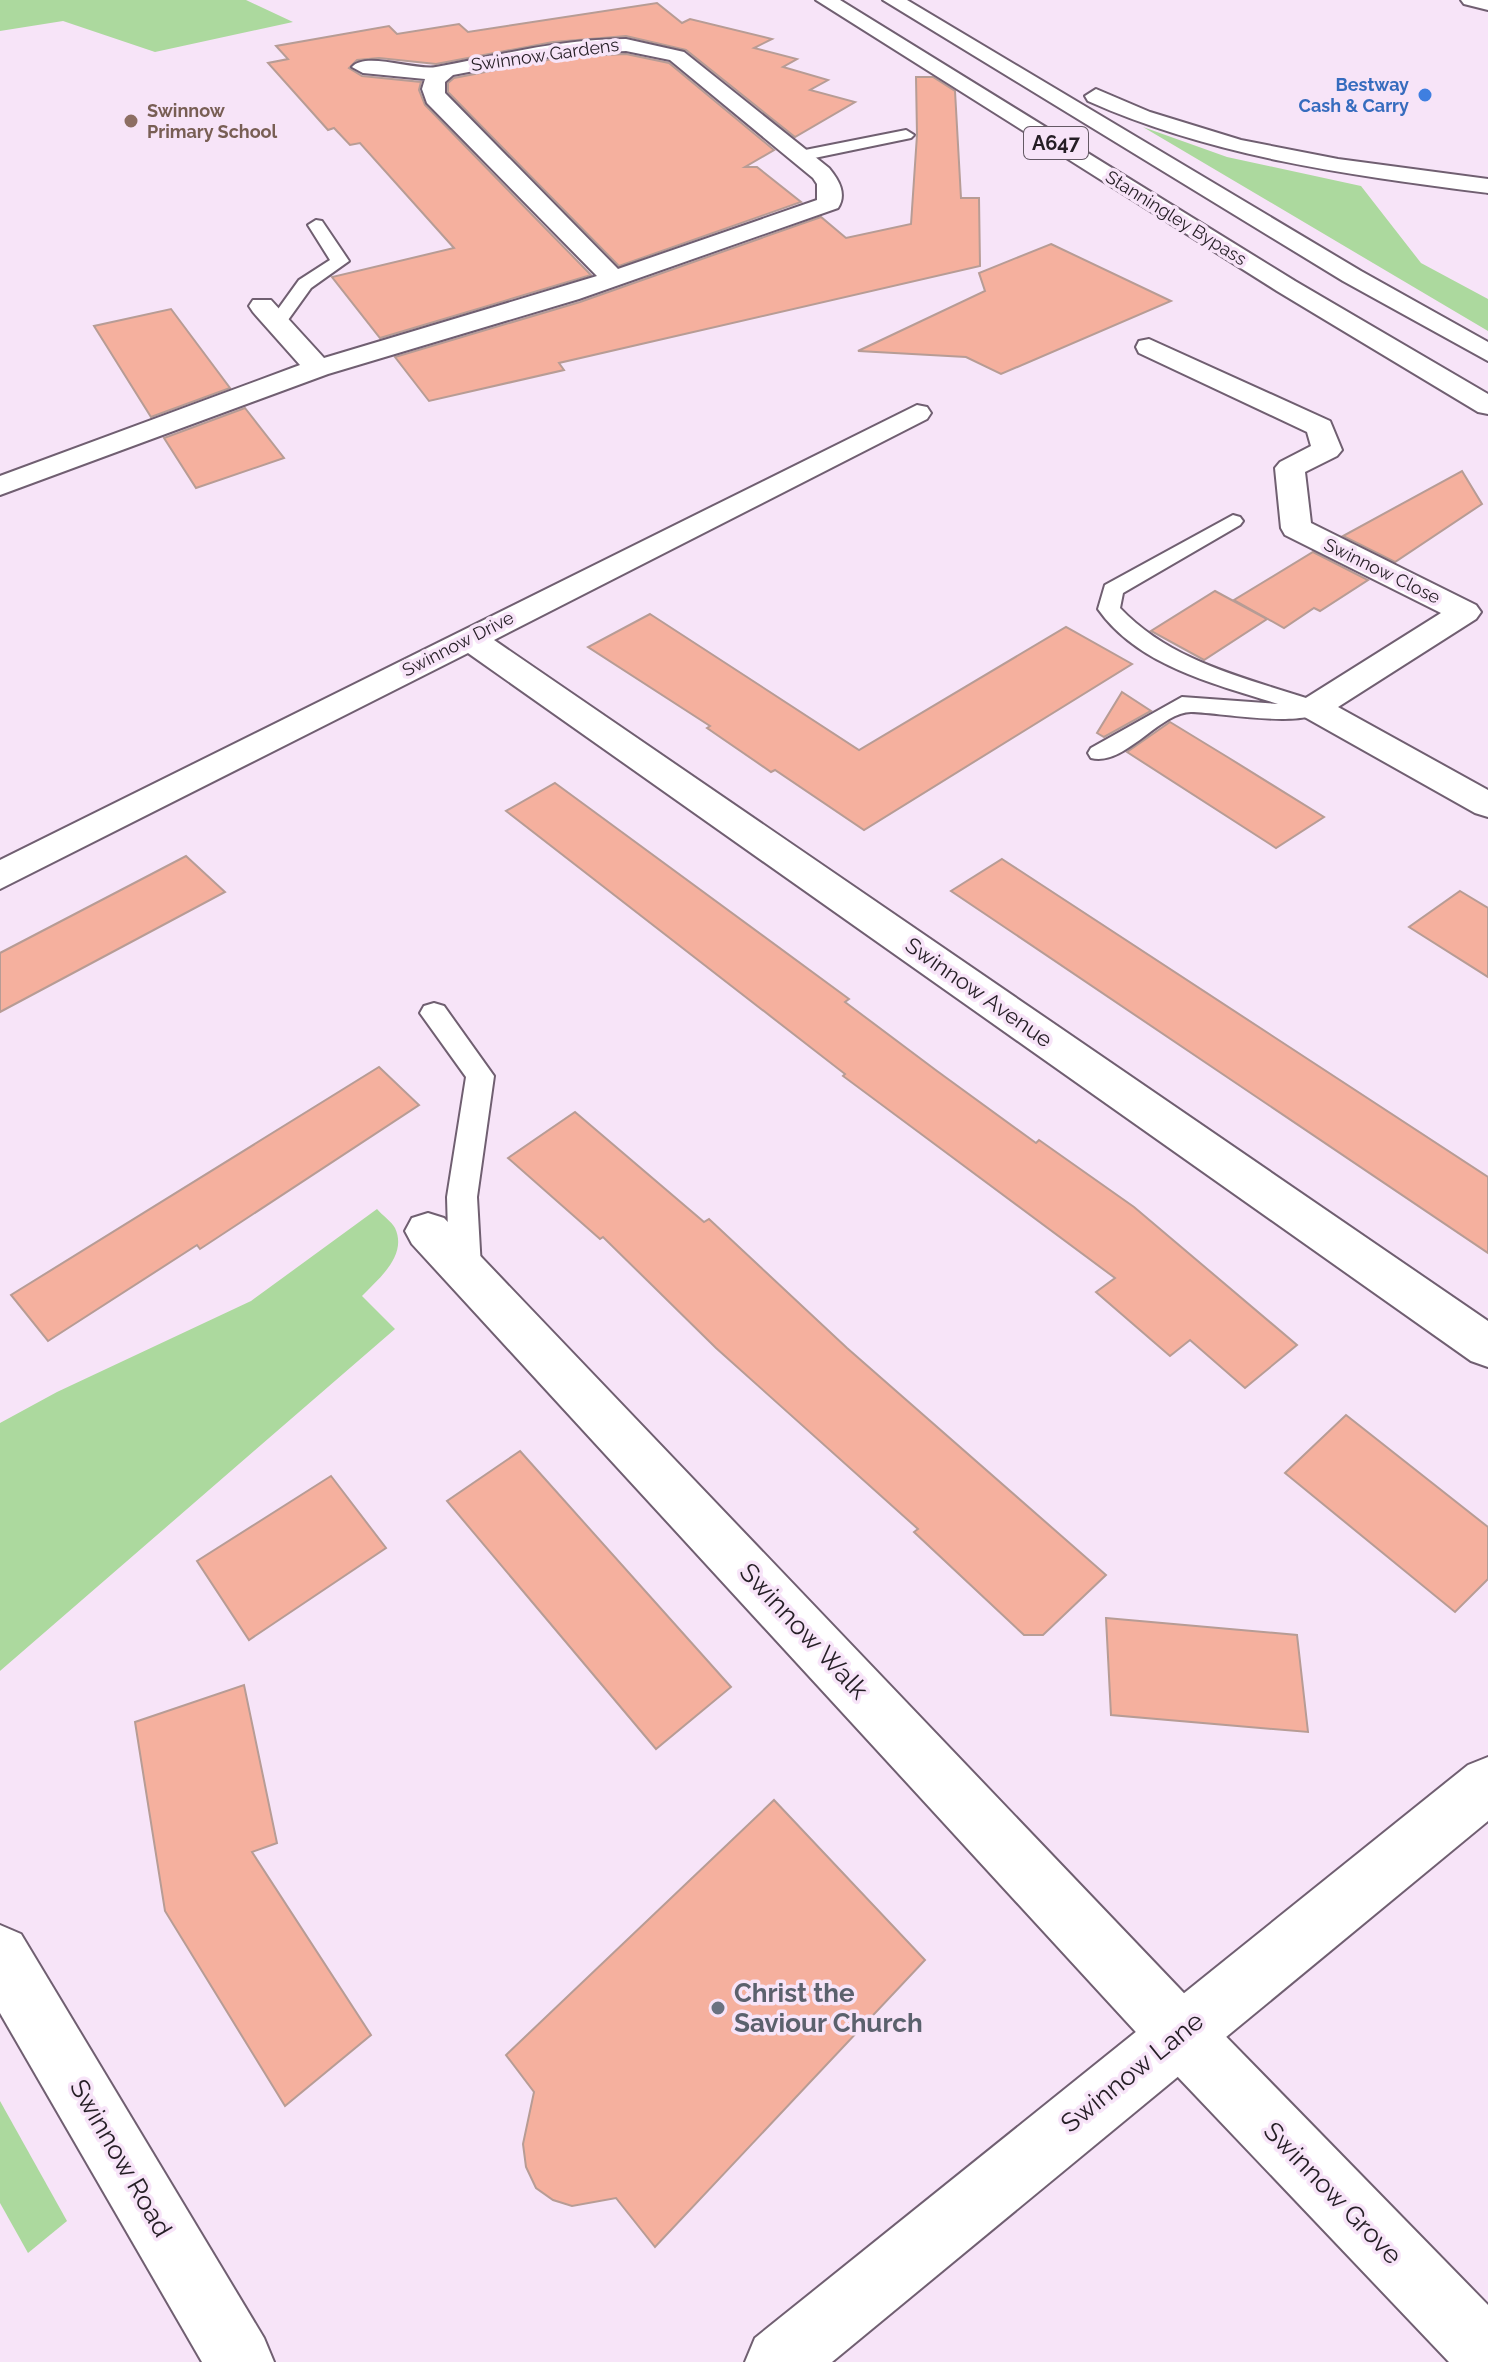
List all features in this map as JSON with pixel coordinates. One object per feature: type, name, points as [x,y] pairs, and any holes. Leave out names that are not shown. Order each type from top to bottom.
[{"type":"main road","name":"Stanningley Bypass","points":[[826,0],[1286,286],[1488,406]]},
{"type":"main road","name":"Stanningley Bypass","points":[[893,0],[1338,268],[1488,353]]},
{"type":"main road","points":[[904,0],[1125,111],[1226,144],[1338,166],[1488,186]]},
{"type":"main road","points":[[1471,0],[1488,4]]},
{"type":"main road","name":"Swinnow Gardens","points":[[7,475],[318,368],[614,279],[829,203],[829,183],[800,156],[677,56],[643,44],[591,45],[461,67],[438,74],[363,67]]},
{"type":"main road","points":[[438,74],[432,88],[435,98],[614,279]]},
{"type":"main road","points":[[270,315],[318,368]]},
{"type":"main road","name":"Swinnow Close","points":[[1149,347],[1320,427],[1327,450],[1290,468],[1296,528],[1465,612],[1313,708]]},
{"type":"main road","points":[[1147,380],[1180,362]]},
{"type":"main road","name":"Swinnow Drive","points":[[0,876],[917,413]]},
{"type":"main road","name":"Swinnow Avenue","points":[[469,638],[1488,1347]]},
{"type":"main road","points":[[1313,708],[1488,805]]},
{"type":"main road","name":"Swinnow Walk","points":[[428,1231],[1179,2033]]},
{"type":"main road","name":"Swinnow Lane","points":[[779,2362],[1179,2033],[1488,1785]]},
{"type":"main road","name":"Swinnow Road","points":[[0,1955],[240,2362]]},
{"type":"main road","name":"Swinnow Grove","points":[[1179,2033],[1488,2354]]},
{"type":"lane","points":[[891,124],[922,146]]},
{"type":"lane","points":[[800,156],[906,135]]},
{"type":"lane","points":[[270,315],[305,284],[340,261],[316,225]]},
{"type":"lane","points":[[1233,521],[1113,590],[1109,609],[1126,630],[1162,654],[1313,708]]},
{"type":"lane","points":[[1100,753],[1182,704],[1267,712],[1313,708]]},
{"type":"lane","points":[[434,1013],[480,1076],[462,1197],[465,1268]]},
{"type":"green space","points":[[0,0],[246,0],[293,22],[155,52],[63,21],[0,31]]},
{"type":"green space","points":[[1143,127],[1227,157],[1361,186],[1421,263],[1488,299],[1488,331]]},
{"type":"green space","points":[[377,1209],[395,1228],[398,1248],[383,1274],[362,1296],[395,1329],[0,1671],[0,1423],[57,1392],[251,1301]]},
{"type":"green space","points":[[0,2101],[67,2221],[28,2253],[0,2203]]},
{"type":"building","points":[[657,3],[682,23],[690,19],[772,39],[754,48],[797,59],[783,67],[828,80],[810,90],[855,102],[795,137],[686,50],[626,36],[553,42],[436,64],[379,58],[357,60],[349,68],[362,76],[421,82],[419,90],[425,105],[591,275],[380,338],[332,277],[454,248],[360,143],[350,145],[334,128],[328,130],[268,63],[288,59],[276,46],[389,26],[397,34],[459,24],[468,32]]},
{"type":"building","points":[[626,54],[669,63],[774,150],[745,167],[757,167],[801,202],[619,266],[448,92],[448,83],[454,78],[563,57]]},
{"type":"building","points":[[916,77],[933,77],[955,91],[961,198],[979,198],[980,266],[559,363],[564,370],[429,401],[395,357],[580,302],[821,217],[846,238],[911,224],[917,135]]},
{"type":"building","points":[[1051,244],[1171,301],[1001,374],[966,357],[858,351],[985,291],[979,273]]},
{"type":"building","points":[[171,309],[230,388],[151,417],[94,326]]},
{"type":"building","points":[[245,408],[284,458],[196,488],[164,438]]},
{"type":"building","points":[[1462,471],[1482,504],[1395,562],[1343,536]]},
{"type":"building","points":[[1313,552],[1368,580],[1320,611],[1314,608],[1284,628],[1234,600]]},
{"type":"building","points":[[1215,591],[1267,619],[1204,660],[1151,631]]},
{"type":"building","points":[[650,614],[859,750],[1066,627],[1132,664],[864,830],[775,770],[771,772],[707,728],[710,726],[588,647]]},
{"type":"building","points":[[1122,692],[1151,711],[1104,737],[1097,733]]},
{"type":"building","points":[[1170,722],[1324,817],[1276,848],[1127,752]]},
{"type":"building","points":[[555,783],[849,999],[845,1002],[937,1071],[1036,1143],[1039,1140],[1134,1207],[1297,1345],[1245,1388],[1190,1340],[1170,1356],[1096,1292],[1115,1278],[843,1076],[845,1074],[506,811]]},
{"type":"building","points":[[186,856],[225,892],[0,1012],[0,953]]},
{"type":"building","points":[[1002,859],[1488,1177],[1488,1253],[951,891]]},
{"type":"building","points":[[1460,891],[1488,908],[1488,977],[1409,927]]},
{"type":"building","points":[[379,1067],[419,1105],[200,1249],[197,1245],[48,1341],[11,1295]]},
{"type":"building","points":[[575,1112],[704,1222],[709,1219],[847,1348],[1106,1575],[1043,1635],[1024,1635],[914,1532],[918,1529],[716,1348],[603,1237],[600,1239],[508,1158]]},
{"type":"building","points":[[1346,1415],[1488,1527],[1488,1579],[1455,1612],[1285,1473]]},
{"type":"building","points":[[520,1451],[731,1687],[656,1749],[447,1501]]},
{"type":"building","points":[[331,1476],[386,1548],[249,1640],[197,1561]]},
{"type":"building","points":[[1106,1618],[1297,1635],[1308,1732],[1111,1715]]},
{"type":"building","points":[[244,1685],[277,1843],[252,1852],[371,2035],[285,2106],[165,1911],[135,1722]]},
{"type":"building","name":"Christ the Saviour Church","points":[[774,1800],[925,1960],[655,2247],[616,2198],[572,2206],[553,2200],[536,2188],[526,2167],[523,2144],[534,2092],[506,2055]]},
{"type":"place","name":"Bestway Cash & Carry","points":[[1425,95]]},
{"type":"place","name":"Swinnow Primary School","points":[[131,121]]},
{"type":"place","name":"Christ the Saviour Church","points":[[718,2008]]}]
